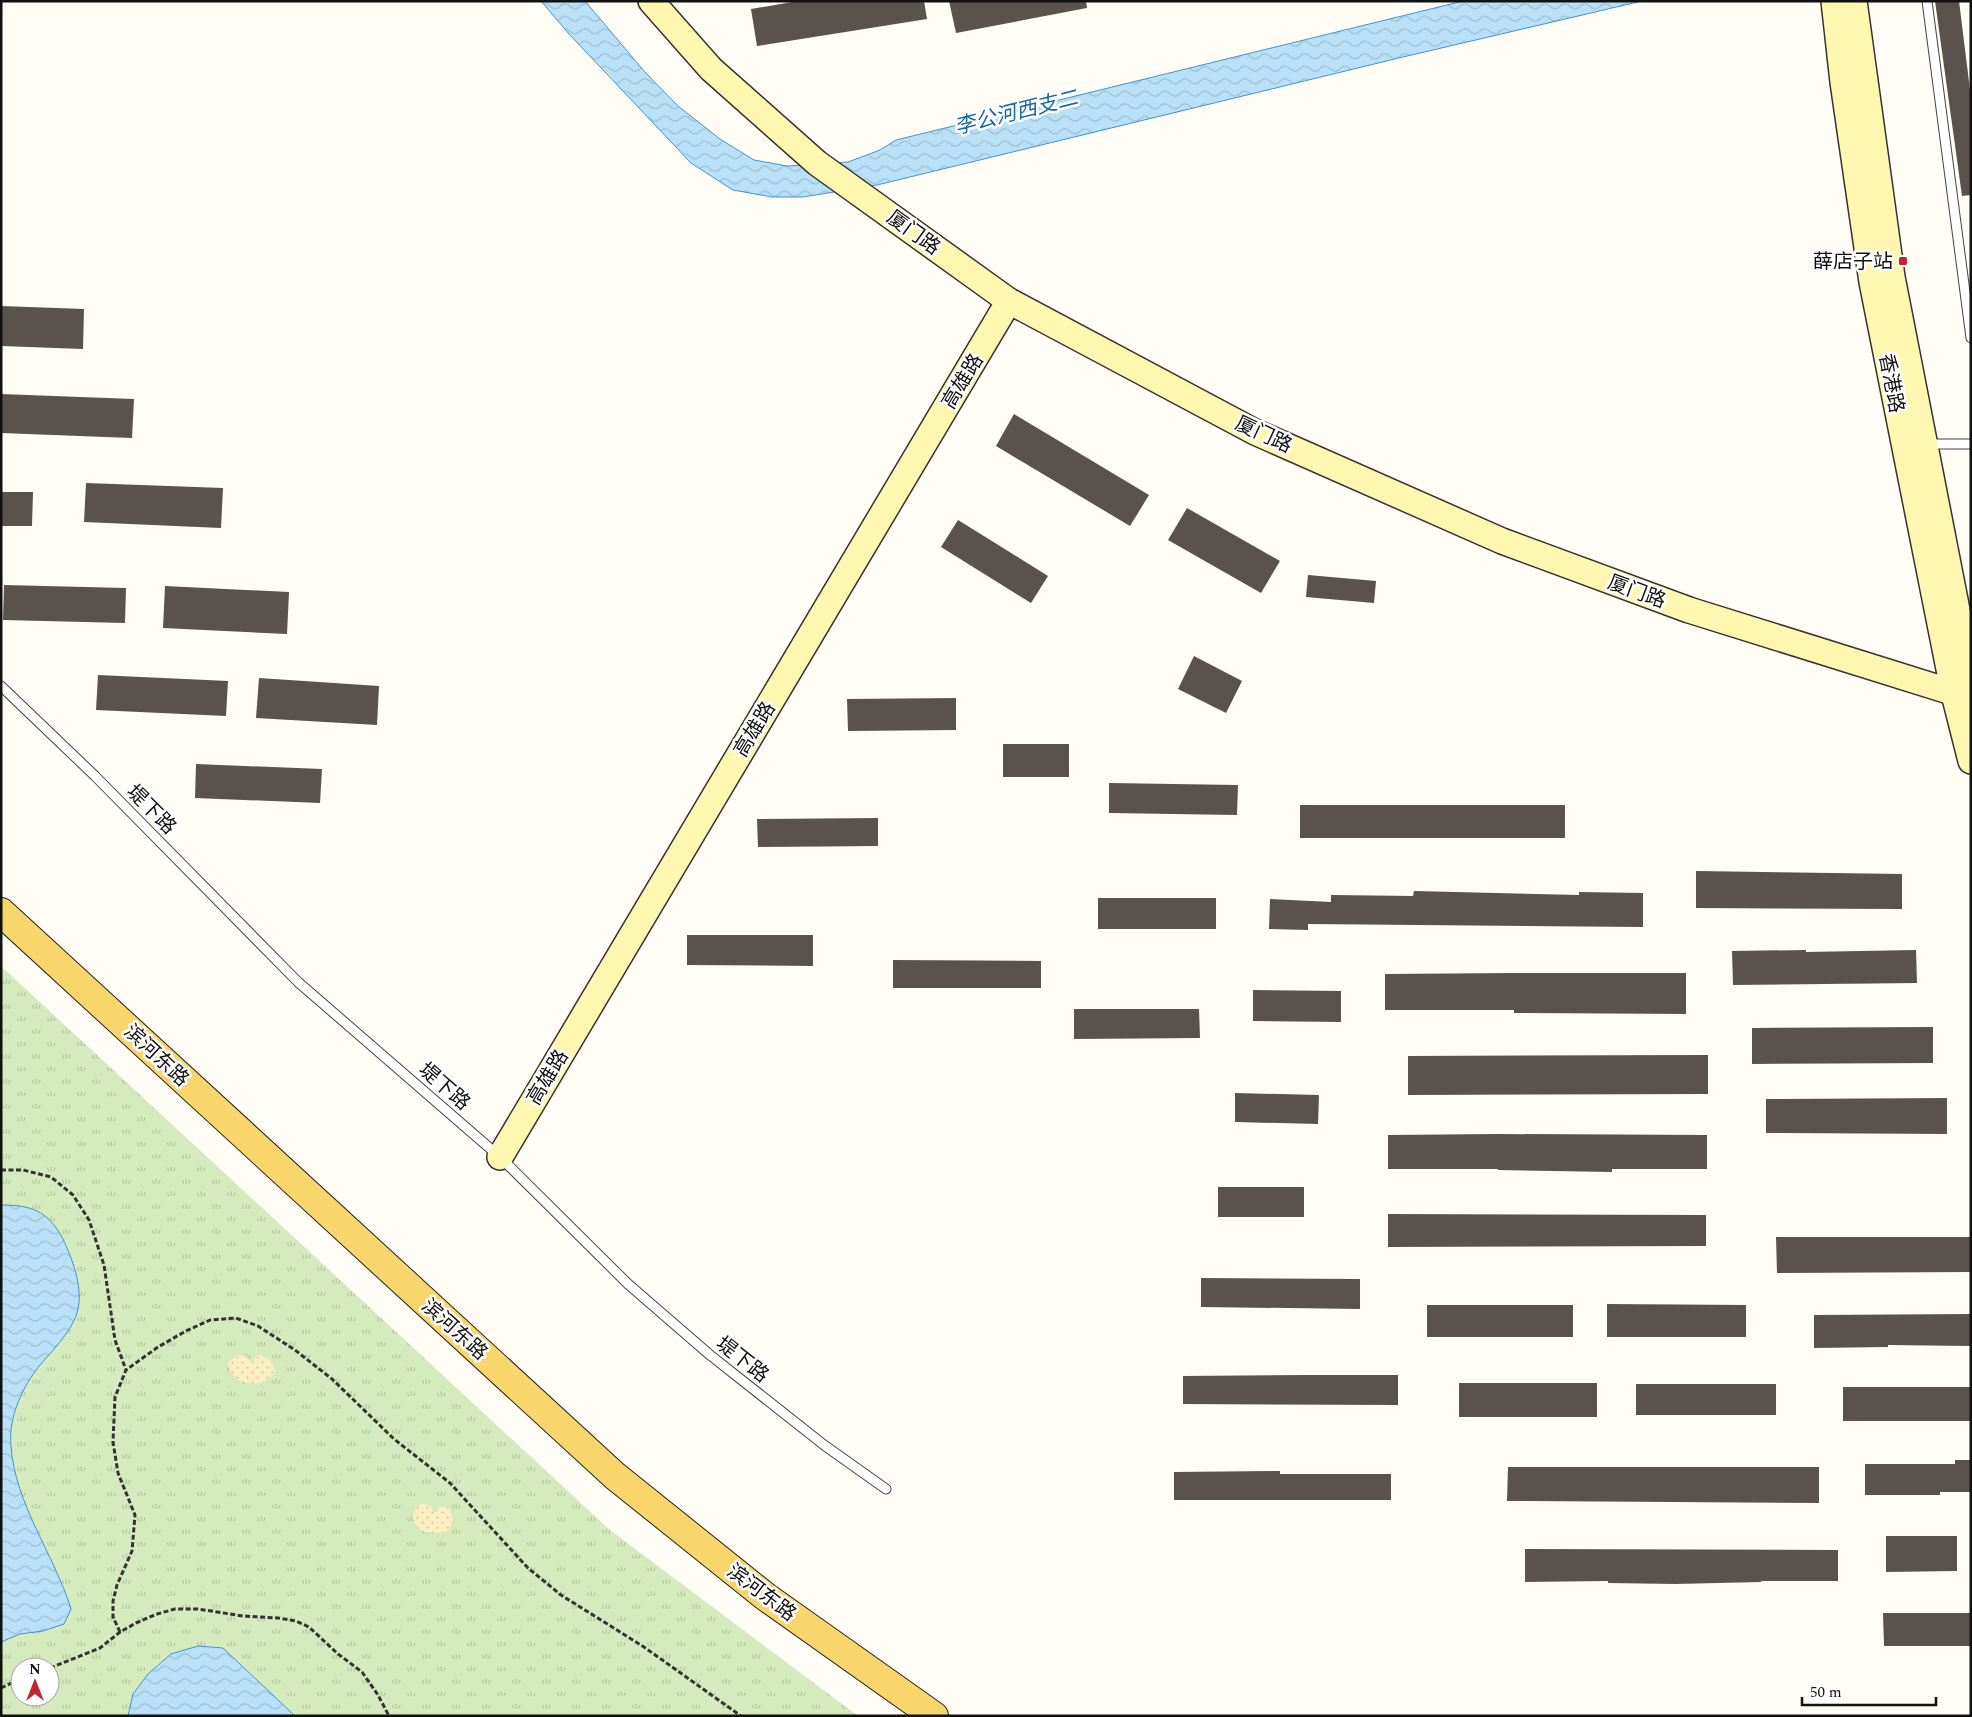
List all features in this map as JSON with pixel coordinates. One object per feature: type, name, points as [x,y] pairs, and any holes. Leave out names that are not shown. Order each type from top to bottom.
[{"type":"main road","name":"滨河东路","points":[[1,912],[615,1476],[766,1597],[934,1716]]},
{"type":"main road","name":"滨河东路","points":[[1,938],[606,1493],[747,1604],[902,1716]]},
{"type":"street","name":"厦门路","points":[[651,1],[710,69],[818,162],[1009,301],[1255,432],[1502,541],[1689,610],[1965,691]]},
{"type":"street","name":"香港路","points":[[1834,1],[1843,82],[1872,282],[1965,691]]},
{"type":"street","name":"香港路","points":[[1854,1],[1892,276],[1924,444],[1965,691],[1971,762]]},
{"type":"street","name":"高雄路","points":[[500,1157],[1009,301]]},
{"type":"lane","points":[[1927,1],[1971,338]]},
{"type":"lane","points":[[1924,444],[1971,444]]},
{"type":"lane","name":"堤下路","points":[[1,686],[95,776],[298,982],[500,1157],[628,1284],[710,1355],[824,1445],[886,1489]]},
{"type":"path","points":[[1,1170],[23,1170],[51,1177],[73,1195],[89,1220],[104,1266],[115,1340],[126,1370]]},
{"type":"path","points":[[120,1632],[114,1616],[113,1601],[117,1585],[132,1551],[135,1515],[118,1473],[113,1442],[115,1397],[126,1370],[165,1343],[210,1320],[236,1318],[258,1326],[295,1350],[332,1379],[394,1439],[450,1483],[528,1568],[554,1590],[644,1647],[741,1716]]},
{"type":"path","points":[[60,1664],[100,1648],[120,1632],[157,1614],[175,1609],[198,1609],[296,1621],[309,1627],[338,1654],[362,1672],[378,1695],[389,1716]]},
{"type":"green space","points":[[1,966],[610,1530],[858,1716],[1,1716]]},
{"type":"sand","points":[[238,1355],[246,1356],[252,1363],[257,1355],[264,1357],[270,1360],[275,1373],[262,1382],[255,1384],[240,1381],[234,1377],[228,1362]]},
{"type":"sand","points":[[423,1503],[431,1506],[433,1512],[437,1512],[439,1507],[448,1507],[453,1520],[447,1532],[428,1533],[420,1530],[415,1522],[414,1513],[415,1509]]},
{"type":"water","name":"李公河西支二","points":[[541,1],[585,1],[644,71],[678,106],[720,139],[754,160],[787,166],[848,162],[880,150],[896,140],[1463,1],[1642,1],[877,185],[803,197],[772,197],[733,190],[691,163],[569,34]]},
{"type":"water","points":[[1,1205],[30,1208],[45,1216],[51,1222],[63,1239],[70,1255],[78,1282],[79,1300],[76,1317],[68,1332],[28,1382],[14,1413],[11,1435],[14,1467],[27,1509],[55,1568],[71,1609],[64,1624],[43,1631],[20,1634],[1,1642]]},
{"type":"water","points":[[198,1646],[223,1648],[295,1716],[128,1716],[133,1694],[148,1674],[171,1654]]},
{"type":"building","points":[[798,1],[924,1],[927,19],[757,46],[751,9]]},
{"type":"building","points":[[949,1],[1086,1],[1087,8],[956,33]]},
{"type":"building","points":[[1935,1],[1959,1],[1971,98],[1971,195],[1962,196]]},
{"type":"building","points":[[1,306],[84,309],[83,349],[1,346]]},
{"type":"building","points":[[1,394],[134,399],[132,438],[1,433]]},
{"type":"building","points":[[1014,414],[1149,495],[1130,526],[996,446]]},
{"type":"building","points":[[86,483],[223,488],[221,528],[84,522]]},
{"type":"building","points":[[1,492],[33,492],[32,526],[1,526]]},
{"type":"building","points":[[1187,508],[1280,561],[1261,593],[1168,540]]},
{"type":"building","points":[[958,520],[1048,576],[1031,603],[941,547]]},
{"type":"building","points":[[1308,575],[1376,581],[1374,603],[1306,597]]},
{"type":"building","points":[[4,585],[126,588],[125,623],[3,620]]},
{"type":"building","points":[[165,586],[289,592],[287,634],[163,628]]},
{"type":"building","points":[[1194,656],[1242,681],[1226,713],[1178,689]]},
{"type":"building","points":[[98,675],[228,681],[226,716],[96,710]]},
{"type":"building","points":[[259,678],[379,686],[377,725],[256,718]]},
{"type":"building","points":[[956,698],[956,730],[848,731],[847,699]]},
{"type":"building","points":[[1003,744],[1069,744],[1069,777],[1003,777]]},
{"type":"building","points":[[196,764],[322,769],[320,803],[195,798]]},
{"type":"building","points":[[1109,783],[1238,785],[1237,815],[1109,813]]},
{"type":"building","points":[[1300,805],[1565,805],[1565,838],[1300,838]]},
{"type":"building","points":[[878,818],[878,846],[758,847],[757,819]]},
{"type":"building","points":[[1696,871],[1902,874],[1902,909],[1696,908]]},
{"type":"building","points":[[1414,891],[1579,895],[1579,892],[1643,893],[1643,927],[1308,924],[1308,930],[1269,929],[1270,899],[1331,902],[1331,895],[1413,896]]},
{"type":"building","points":[[1098,898],[1216,898],[1216,929],[1098,929]]},
{"type":"building","points":[[687,935],[813,935],[813,966],[687,965]]},
{"type":"building","points":[[1806,950],[1806,952],[1916,950],[1917,983],[1733,985],[1732,951]]},
{"type":"building","points":[[893,960],[1041,961],[1041,988],[893,988]]},
{"type":"building","points":[[1686,973],[1686,1014],[1514,1013],[1514,1010],[1385,1010],[1385,974]]},
{"type":"building","points":[[1253,990],[1341,991],[1341,1022],[1253,1021]]},
{"type":"building","points":[[1074,1009],[1199,1009],[1200,1038],[1074,1039]]},
{"type":"building","points":[[1933,1027],[1933,1063],[1752,1064],[1752,1028]]},
{"type":"building","points":[[1708,1055],[1708,1094],[1408,1095],[1408,1056]]},
{"type":"building","points":[[1235,1093],[1319,1095],[1318,1124],[1235,1122]]},
{"type":"building","points":[[1947,1098],[1947,1134],[1766,1133],[1766,1099]]},
{"type":"building","points":[[1388,1135],[1707,1135],[1707,1169],[1612,1169],[1612,1172],[1388,1169]]},
{"type":"building","points":[[1218,1187],[1304,1187],[1304,1217],[1218,1217]]},
{"type":"building","points":[[1388,1214],[1706,1215],[1706,1246],[1388,1247]]},
{"type":"building","points":[[1776,1237],[1971,1237],[1971,1272],[1777,1273]]},
{"type":"building","points":[[1201,1278],[1360,1279],[1360,1309],[1201,1307]]},
{"type":"building","points":[[1607,1304],[1746,1305],[1746,1337],[1607,1337]]},
{"type":"building","points":[[1427,1305],[1573,1305],[1573,1337],[1427,1337]]},
{"type":"building","points":[[1971,1314],[1971,1346],[1888,1345],[1888,1347],[1814,1348],[1814,1315]]},
{"type":"building","points":[[1398,1375],[1398,1405],[1183,1404],[1183,1376]]},
{"type":"building","points":[[1459,1383],[1597,1383],[1597,1417],[1459,1417]]},
{"type":"building","points":[[1636,1384],[1776,1384],[1776,1415],[1636,1415]]},
{"type":"building","points":[[1843,1387],[1971,1387],[1971,1421],[1843,1421]]},
{"type":"building","points":[[1955,1460],[1971,1460],[1971,1492],[1940,1492],[1940,1495],[1865,1495],[1865,1464],[1955,1464]]},
{"type":"building","points":[[1508,1467],[1819,1467],[1819,1503],[1507,1501]]},
{"type":"building","points":[[1280,1471],[1280,1474],[1391,1474],[1391,1500],[1174,1500],[1174,1472]]},
{"type":"building","points":[[1886,1536],[1957,1536],[1957,1571],[1886,1572]]},
{"type":"building","points":[[1525,1549],[1838,1550],[1838,1581],[1675,1584],[1608,1583],[1608,1581],[1525,1582]]},
{"type":"building","points":[[1883,1613],[1971,1613],[1971,1646],[1884,1646]]},
{"type":"place","name":"薛店子站","points":[[1903,261]]}]
